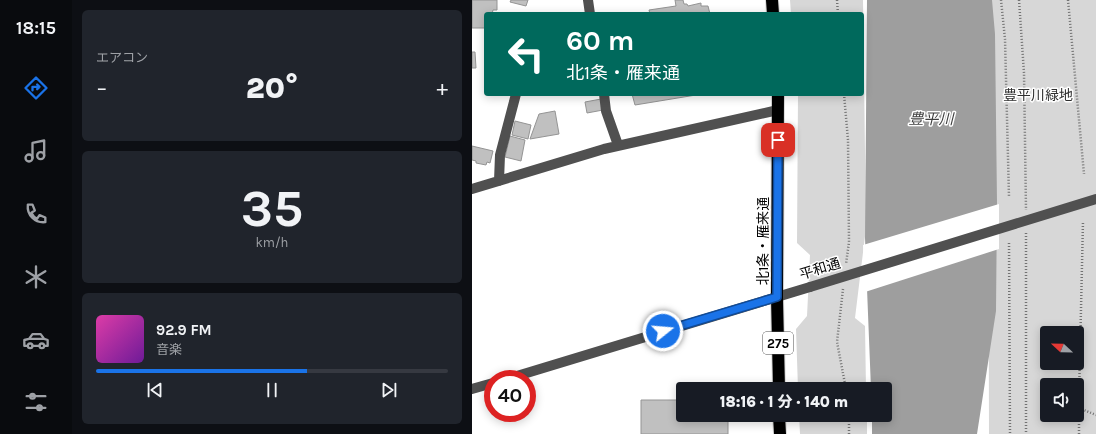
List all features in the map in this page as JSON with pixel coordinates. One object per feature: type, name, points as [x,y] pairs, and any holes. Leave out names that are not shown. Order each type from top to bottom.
[{"type":"highway","points":[[772,0],[773,12]]},
{"type":"highway","name":"北1条・雁来通","points":[[778,96],[777,297],[779,382]]},
{"type":"highway","points":[[779,422],[780,434]]},
{"type":"street","points":[[588,0],[590,12]]},
{"type":"street","points":[[499,181],[500,155],[515,96]]},
{"type":"street","points":[[604,96],[606,111],[618,145]]},
{"type":"street","points":[[472,189],[604,149],[778,110]]},
{"type":"street","name":"平和通","points":[[536,370],[1096,199]]},
{"type":"street","points":[[472,389],[484,386]]},
{"type":"path","points":[[837,0],[838,12]]},
{"type":"path","points":[[1001,0],[1005,40],[1009,197]]},
{"type":"path","points":[[1068,0],[1084,174]]},
{"type":"path","points":[[844,96],[848,140],[849,242],[846,265]]},
{"type":"path","points":[[1080,378],[1083,221]]},
{"type":"path","points":[[1009,243],[1010,434]]},
{"type":"path","points":[[843,288],[837,342],[845,382]]},
{"type":"path","points":[[1084,410],[1096,415]]},
{"type":"path","points":[[849,422],[849,434]]},
{"type":"path","points":[[1079,422],[1079,434]]},
{"type":"green space","points":[[790,0],[863,0],[863,12],[791,12]]},
{"type":"green space","name":"豊平川緑地","points":[[988,0],[1096,0],[1096,434],[989,434]]},
{"type":"green space","points":[[864,76],[866,228],[855,318],[865,326],[866,382],[798,382],[796,329],[807,316],[810,255],[797,243],[798,96],[864,96]]},
{"type":"green space","points":[[799,422],[867,422],[867,434],[800,434]]},
{"type":"water","name":"豊平川","points":[[867,0],[992,0],[995,34],[997,203],[996,311],[977,434],[872,434],[872,422],[892,422],[892,382],[871,382],[865,238]]},
{"type":"pier","points":[[999,204],[999,249],[865,292],[863,245]]},
{"type":"building","points":[[472,0],[497,0],[497,10],[493,10],[492,12],[484,12],[484,28],[472,28]]},
{"type":"building","points":[[511,0],[528,0],[526,6],[510,2]]},
{"type":"building","points":[[675,0],[683,0],[684,4],[687,4],[688,6],[701,3],[701,6],[708,6],[710,12],[650,12],[649,10],[676,6]]},
{"type":"building","points":[[472,52],[475,52],[476,68],[472,68]]},
{"type":"building","points":[[633,96],[690,96],[635,105]]},
{"type":"building","points":[[601,99],[603,110],[587,113],[585,102]]},
{"type":"building","points":[[555,111],[559,134],[530,139],[539,114]]},
{"type":"building","points":[[515,121],[531,125],[528,139],[512,135]]},
{"type":"building","points":[[510,136],[525,140],[521,161],[505,157]]},
{"type":"building","points":[[472,146],[493,151],[490,163],[487,162],[486,165],[476,163],[476,161],[472,160]]},
{"type":"building","points":[[641,400],[676,400],[676,422],[728,422],[728,434],[641,434]]},
{"type":"route","points":[[663,331],[777,297],[778,140]]}]
